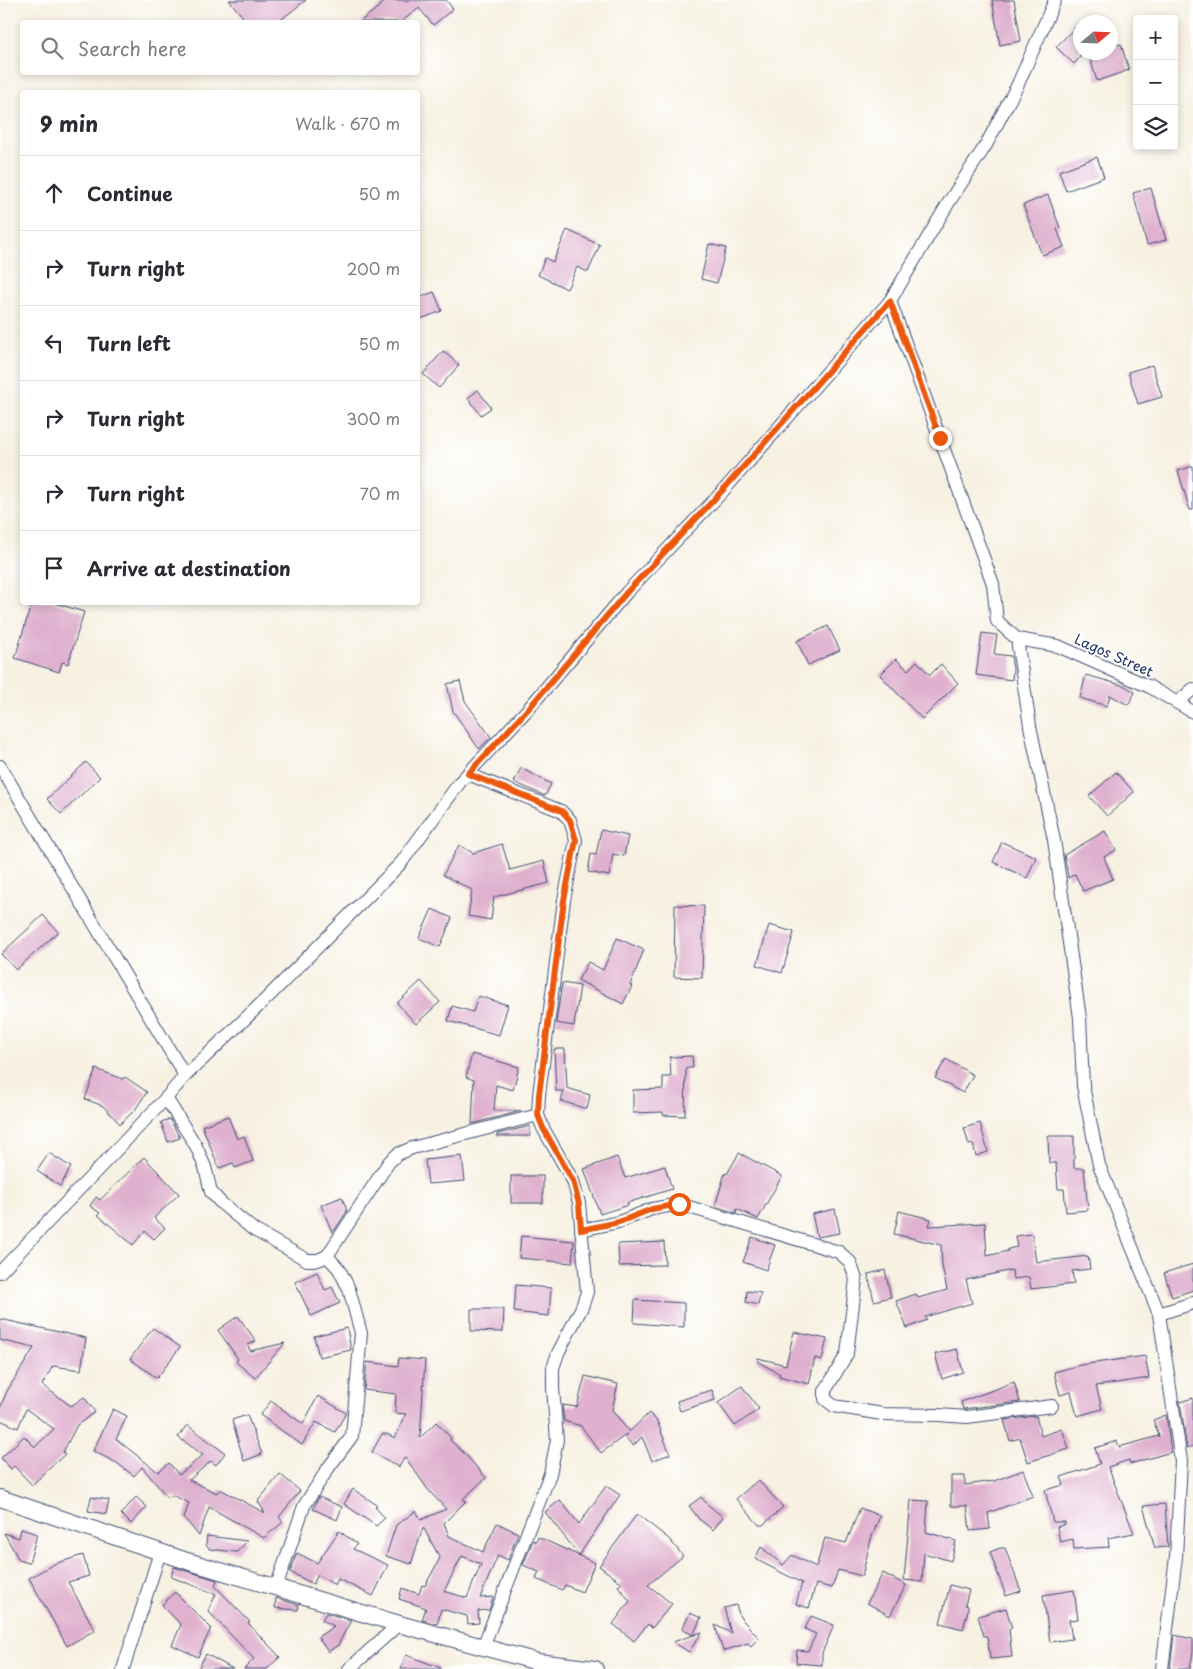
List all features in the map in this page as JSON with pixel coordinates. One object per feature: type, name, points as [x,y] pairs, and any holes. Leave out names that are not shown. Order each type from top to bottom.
[{"type":"street","points":[[0,1272],[185,1076],[267,998],[401,863],[468,774],[529,708],[627,592],[722,491],[890,301],[949,202],[986,145],[1018,84],[1055,0]]},
{"type":"street","points":[[890,301],[993,584],[997,621],[1017,639],[1030,726],[1054,840],[1080,1018],[1083,1086],[1099,1165],[1159,1314],[1181,1461],[1176,1557],[1162,1669]]},
{"type":"street","name":"Lagos Street","points":[[1017,639],[1058,646],[1150,687],[1193,712]]},
{"type":"street","points":[[1177,703],[1193,689]]},
{"type":"street","points":[[0,766],[185,1076]]},
{"type":"street","points":[[468,774],[562,811],[570,820],[576,840],[564,900],[538,1115],[543,1128],[573,1181],[579,1204],[587,1292],[582,1307],[558,1353],[553,1368],[558,1440],[550,1474],[483,1648]]},
{"type":"street","points":[[166,1098],[196,1146],[205,1167],[211,1192],[220,1203],[254,1230],[307,1260],[318,1260],[327,1256],[389,1162],[398,1154],[412,1148],[538,1115]]},
{"type":"street","points":[[581,1230],[619,1222],[652,1209],[679,1204],[839,1252],[850,1262],[856,1279],[848,1354],[825,1390],[825,1399],[834,1406],[882,1414],[967,1417],[1052,1406]]},
{"type":"street","points":[[276,1588],[304,1506],[352,1436],[361,1333],[349,1289],[339,1269],[327,1256]]},
{"type":"street","points":[[1159,1314],[1193,1303]]},
{"type":"street","points":[[0,1498],[160,1552],[398,1624],[538,1662],[595,1669]]},
{"type":"street","points":[[123,1669],[160,1552]]},
{"type":"street","points":[[349,1669],[398,1624]]},
{"type":"building","points":[[229,0],[306,0],[281,20],[245,20]]},
{"type":"building","points":[[387,0],[446,0],[453,9],[433,25],[419,8],[404,20],[362,20]]},
{"type":"building","points":[[992,0],[1014,0],[1021,41],[1000,45]]},
{"type":"building","points":[[1073,29],[1073,60],[1077,60],[1074,64],[1056,47]]},
{"type":"building","points":[[1121,44],[1129,70],[1097,81],[1090,60],[1118,60],[1118,45]]},
{"type":"building","points":[[1097,157],[1104,177],[1066,191],[1059,171]]},
{"type":"building","points":[[1151,188],[1166,240],[1147,245],[1133,193]]},
{"type":"building","points":[[1048,195],[1060,228],[1057,229],[1064,247],[1042,255],[1023,205]]},
{"type":"building","points":[[567,230],[600,245],[588,272],[577,267],[567,289],[538,275],[545,258],[553,262]]},
{"type":"building","points":[[709,244],[726,248],[717,283],[701,279]]},
{"type":"building","points":[[434,292],[442,311],[420,319],[420,297]]},
{"type":"building","points":[[443,351],[459,365],[439,388],[423,374]]},
{"type":"building","points":[[1152,365],[1162,397],[1138,404],[1128,372]]},
{"type":"building","points":[[478,390],[491,408],[481,415],[468,398]]},
{"type":"building","points":[[1193,466],[1193,510],[1190,510],[1178,471]]},
{"type":"building","points":[[31,605],[62,605],[84,612],[68,664],[62,662],[59,672],[15,658]]},
{"type":"building","points":[[828,626],[840,650],[808,665],[797,641]]},
{"type":"building","points":[[982,633],[997,635],[994,654],[1011,656],[1012,680],[976,675]]},
{"type":"building","points":[[896,659],[908,670],[917,661],[930,675],[941,664],[958,683],[922,719],[880,675]]},
{"type":"building","points":[[1086,675],[1125,686],[1135,692],[1128,705],[1110,695],[1107,706],[1080,698]]},
{"type":"building","points":[[460,681],[465,701],[491,737],[479,749],[453,711],[447,684]]},
{"type":"building","points":[[86,762],[100,777],[61,814],[47,799]]},
{"type":"building","points":[[521,768],[551,784],[545,796],[514,782]]},
{"type":"building","points":[[1116,772],[1134,792],[1107,816],[1089,796]]},
{"type":"building","points":[[601,830],[628,836],[624,856],[613,854],[609,876],[588,872],[591,854],[596,855]]},
{"type":"building","points":[[1105,831],[1116,850],[1104,857],[1113,879],[1083,891],[1075,874],[1068,878],[1064,855]]},
{"type":"building","points":[[1002,842],[1036,857],[1027,878],[993,862]]},
{"type":"building","points":[[502,844],[510,870],[544,861],[549,883],[494,897],[491,920],[468,916],[472,890],[443,875],[459,845],[473,853]]},
{"type":"building","points":[[675,905],[704,906],[702,978],[674,977]]},
{"type":"building","points":[[432,909],[452,918],[440,947],[419,938]]},
{"type":"building","points":[[43,915],[58,932],[16,970],[1,954]]},
{"type":"building","points":[[769,925],[794,932],[782,973],[757,965]]},
{"type":"building","points":[[617,938],[644,950],[630,985],[632,986],[623,1004],[578,980],[588,962],[603,970]]},
{"type":"building","points":[[421,981],[440,1002],[416,1024],[397,1003]]},
{"type":"building","points":[[562,983],[580,986],[574,1026],[556,1023]]},
{"type":"building","points":[[478,996],[508,1005],[499,1035],[448,1021],[452,1006],[473,1012]]},
{"type":"building","points":[[554,1049],[565,1049],[567,1088],[590,1095],[587,1109],[561,1101],[564,1091],[556,1091]]},
{"type":"building","points":[[472,1054],[519,1067],[513,1090],[496,1085],[494,1111],[521,1111],[472,1124],[474,1080],[466,1077]]},
{"type":"building","points":[[692,1056],[693,1068],[686,1068],[685,1116],[663,1115],[663,1112],[633,1113],[633,1090],[663,1089],[663,1077],[671,1077],[670,1057]]},
{"type":"building","points":[[946,1059],[973,1075],[963,1093],[935,1078]]},
{"type":"building","points":[[96,1069],[123,1079],[125,1077],[147,1092],[135,1110],[120,1124],[103,1106],[85,1099]]},
{"type":"building","points":[[228,1116],[237,1139],[244,1136],[253,1161],[235,1168],[233,1163],[219,1168],[202,1126]]},
{"type":"building","points":[[170,1119],[180,1138],[168,1142],[161,1122]]},
{"type":"building","points":[[980,1123],[988,1152],[976,1156],[973,1144],[969,1145],[964,1128]]},
{"type":"building","points":[[530,1126],[530,1136],[497,1136],[497,1134]]},
{"type":"building","points":[[1048,1136],[1074,1136],[1074,1168],[1084,1168],[1088,1210],[1066,1212],[1064,1189],[1058,1189],[1056,1163],[1049,1163]]},
{"type":"building","points":[[49,1153],[71,1167],[60,1186],[37,1171]]},
{"type":"building","points":[[739,1153],[782,1176],[758,1219],[737,1209],[736,1213],[715,1206],[725,1173],[727,1174]]},
{"type":"building","points":[[462,1156],[465,1181],[428,1184],[425,1160]]},
{"type":"building","points":[[144,1157],[179,1194],[154,1218],[165,1228],[154,1239],[145,1231],[133,1245],[98,1215],[100,1213],[90,1206],[96,1197],[100,1200]]},
{"type":"building","points":[[617,1157],[625,1178],[665,1166],[672,1189],[627,1203],[628,1205],[600,1214],[584,1169]]},
{"type":"building","points":[[511,1176],[543,1176],[543,1203],[511,1203]]},
{"type":"building","points":[[342,1197],[347,1211],[332,1232],[321,1205]]},
{"type":"building","points":[[835,1209],[840,1233],[817,1237],[812,1214]]},
{"type":"building","points":[[899,1211],[931,1219],[929,1226],[985,1223],[987,1256],[1017,1247],[1015,1236],[1032,1234],[1036,1262],[1088,1256],[1090,1269],[1072,1271],[1074,1284],[1031,1289],[1029,1277],[1013,1279],[1012,1270],[966,1280],[972,1303],[925,1317],[927,1320],[907,1328],[896,1301],[916,1294],[918,1298],[947,1290],[942,1266],[941,1245],[894,1234]]},
{"type":"building","points":[[521,1236],[574,1241],[572,1263],[519,1258]]},
{"type":"building","points":[[752,1237],[775,1245],[766,1270],[743,1262]]},
{"type":"building","points":[[664,1242],[665,1265],[619,1266],[618,1244]]},
{"type":"building","points":[[1193,1264],[1193,1290],[1172,1297],[1164,1273]]},
{"type":"building","points":[[885,1270],[891,1297],[874,1301],[868,1274]]},
{"type":"building","points":[[317,1272],[325,1290],[332,1287],[340,1303],[311,1316],[295,1282]]},
{"type":"building","points":[[516,1285],[551,1288],[549,1316],[514,1312]]},
{"type":"building","points":[[747,1291],[761,1293],[758,1305],[746,1302]]},
{"type":"building","points":[[635,1300],[684,1303],[684,1327],[634,1323]]},
{"type":"building","points":[[471,1309],[504,1309],[503,1332],[471,1331]]},
{"type":"building","points":[[238,1316],[256,1341],[248,1345],[250,1351],[285,1343],[255,1378],[236,1362],[238,1359],[218,1330]]},
{"type":"building","points":[[0,1319],[86,1338],[81,1370],[53,1366],[42,1385],[71,1406],[84,1397],[95,1412],[77,1425],[63,1452],[65,1454],[32,1485],[14,1466],[11,1469],[1,1458],[24,1436],[35,1447],[54,1429],[26,1409],[18,1428],[0,1420],[0,1408],[7,1391],[34,1348],[0,1340]]},
{"type":"building","points":[[153,1328],[180,1347],[157,1378],[130,1359]]},
{"type":"building","points":[[347,1328],[351,1350],[319,1357],[314,1336]]},
{"type":"building","points":[[794,1332],[827,1339],[822,1360],[815,1358],[809,1384],[779,1376],[780,1374],[757,1361],[758,1358],[786,1365]]},
{"type":"building","points":[[957,1349],[963,1372],[942,1379],[935,1354]]},
{"type":"building","points":[[1145,1356],[1149,1378],[1096,1386],[1102,1409],[1077,1416],[1071,1392],[1060,1395],[1054,1372],[1080,1365]]},
{"type":"building","points":[[399,1358],[425,1360],[420,1438],[436,1422],[451,1438],[450,1440],[486,1478],[463,1499],[466,1501],[444,1523],[449,1536],[483,1552],[497,1523],[518,1533],[508,1560],[498,1555],[480,1598],[493,1598],[489,1610],[478,1611],[479,1623],[468,1624],[467,1616],[441,1609],[437,1624],[422,1620],[426,1608],[399,1599],[402,1588],[419,1594],[422,1585],[425,1586],[440,1558],[423,1527],[411,1564],[386,1556],[396,1525],[416,1511],[421,1520],[446,1509],[429,1491],[405,1457],[399,1467],[372,1452],[382,1434],[395,1438],[406,1414],[395,1413],[396,1394],[364,1390],[367,1362],[398,1366]],"holes":[[[462,1556],[481,1564],[467,1598],[444,1591]]]},
{"type":"building","points":[[585,1376],[618,1384],[612,1410],[629,1432],[649,1413],[657,1421],[670,1454],[652,1461],[642,1437],[633,1446],[624,1436],[601,1453],[581,1426],[564,1421],[562,1405],[577,1407]]},
{"type":"building","points":[[1014,1382],[1020,1402],[963,1409],[961,1402]]},
{"type":"building","points":[[742,1386],[759,1409],[735,1426],[718,1403]]},
{"type":"building","points":[[712,1390],[715,1400],[680,1411],[677,1401]]},
{"type":"building","points":[[318,1396],[346,1413],[335,1432],[316,1422],[302,1445],[260,1415],[271,1401],[303,1424]]},
{"type":"building","points":[[1193,1398],[1193,1446],[1187,1448],[1180,1402]]},
{"type":"building","points":[[113,1409],[127,1416],[116,1439],[158,1472],[169,1463],[179,1475],[203,1455],[178,1437],[187,1425],[225,1453],[216,1465],[211,1461],[189,1480],[217,1493],[220,1489],[265,1513],[258,1501],[280,1474],[300,1491],[279,1517],[283,1522],[264,1538],[209,1507],[199,1536],[184,1518],[189,1503],[172,1495],[168,1498],[142,1467],[134,1476],[117,1463],[93,1451]]},
{"type":"building","points":[[247,1415],[262,1454],[244,1461],[232,1420]]},
{"type":"building","points":[[1166,1415],[1171,1452],[1130,1464],[1129,1460],[1108,1467],[1134,1533],[1108,1538],[1109,1547],[1074,1549],[1073,1539],[1060,1542],[1057,1527],[1065,1524],[1065,1522],[1053,1522],[1045,1490],[1064,1485],[1061,1477],[1100,1464],[1095,1448],[1117,1441],[1119,1447],[1159,1436],[1153,1420]]},
{"type":"building","points":[[1036,1416],[1041,1436],[1062,1429],[1069,1449],[1028,1462],[1020,1438],[1010,1441],[1004,1420]]},
{"type":"building","points":[[1023,1470],[1033,1496],[988,1513],[990,1529],[970,1531],[967,1506],[951,1506],[951,1476],[965,1476],[965,1485],[994,1481]]},
{"type":"building","points":[[758,1480],[783,1507],[763,1525],[759,1525],[736,1499]]},
{"type":"building","points":[[606,1486],[620,1495],[579,1555],[545,1512],[560,1500],[579,1524]]},
{"type":"building","points":[[353,1489],[377,1505],[375,1507],[385,1518],[376,1526],[344,1504]]},
{"type":"building","points":[[91,1497],[109,1500],[106,1514],[88,1511]]},
{"type":"building","points":[[136,1497],[147,1507],[131,1524],[121,1514]]},
{"type":"building","points":[[319,1497],[342,1507],[337,1520],[313,1509]]},
{"type":"building","points":[[701,1497],[723,1517],[713,1530],[699,1519],[689,1506]]},
{"type":"building","points":[[911,1500],[928,1501],[926,1532],[956,1541],[951,1561],[924,1553],[922,1582],[904,1580]]},
{"type":"building","points":[[1165,1504],[1168,1547],[1155,1548],[1143,1506]]},
{"type":"building","points":[[860,1508],[880,1516],[871,1539],[862,1576],[838,1570],[832,1588],[816,1584],[809,1608],[796,1604],[802,1583],[755,1559],[761,1547],[783,1565],[792,1555],[816,1567],[825,1538],[846,1543]]},
{"type":"building","points":[[637,1514],[669,1539],[683,1556],[648,1585],[672,1604],[652,1628],[648,1624],[634,1641],[613,1624],[630,1601],[618,1586],[622,1583],[599,1566]]},
{"type":"building","points":[[21,1529],[37,1534],[29,1563],[19,1560],[4,1533],[19,1538]]},
{"type":"building","points":[[339,1531],[357,1544],[353,1549],[388,1565],[373,1596],[338,1579],[335,1585],[318,1575],[313,1584],[290,1572],[297,1553],[317,1563]]},
{"type":"building","points":[[207,1536],[247,1541],[237,1552],[209,1549],[206,1545]]},
{"type":"building","points":[[538,1537],[595,1563],[582,1592],[565,1585],[562,1590],[536,1579],[539,1572],[523,1565],[533,1540],[536,1542]]},
{"type":"building","points":[[1005,1548],[1021,1591],[1006,1596],[990,1552]]},
{"type":"building","points":[[83,1555],[89,1576],[68,1582],[95,1630],[67,1646],[29,1578],[54,1564]]},
{"type":"building","points":[[174,1567],[217,1580],[215,1586],[250,1622],[248,1623],[280,1657],[267,1669],[244,1669],[254,1659],[208,1611],[216,1594],[171,1577]]},
{"type":"building","points":[[883,1573],[906,1585],[890,1616],[867,1603]]},
{"type":"building","points":[[950,1585],[969,1590],[965,1605],[968,1606],[968,1610],[963,1629],[940,1623]]},
{"type":"building","points":[[1074,1590],[1078,1619],[1069,1620],[1072,1639],[1050,1642],[1043,1595]]},
{"type":"building","points":[[175,1592],[211,1628],[198,1657],[172,1645],[181,1625],[162,1605]]},
{"type":"building","points":[[276,1598],[299,1605],[298,1610],[275,1608]]},
{"type":"building","points":[[736,1605],[740,1617],[759,1638],[751,1646],[748,1643],[723,1651],[715,1625],[731,1633],[724,1608]]},
{"type":"building","points":[[1006,1608],[1012,1628],[1009,1629],[1012,1657],[990,1659],[987,1636],[984,1636],[978,1616]]},
{"type":"building","points":[[326,1613],[351,1620],[338,1645],[328,1652],[318,1637],[334,1626],[322,1620]]},
{"type":"building","points":[[690,1613],[701,1618],[693,1635],[682,1629]]},
{"type":"building","points":[[811,1616],[834,1625],[822,1653],[822,1665],[796,1663],[797,1650],[808,1651],[816,1634],[805,1629]]},
{"type":"building","points":[[702,1632],[689,1652],[673,1642]]},
{"type":"building","points":[[1174,1635],[1193,1639],[1190,1669],[1170,1669]]},
{"type":"building","points":[[206,1654],[233,1669],[198,1669]]},
{"type":"building","points":[[406,1655],[441,1668],[441,1669],[401,1669]]},
{"type":"route","points":[[679,1204],[652,1209],[619,1222],[581,1230],[579,1204],[573,1181],[543,1128],[538,1115],[564,900],[576,840],[570,820],[562,811],[468,774],[529,708],[627,592],[722,491],[890,301],[940,438]]}]
